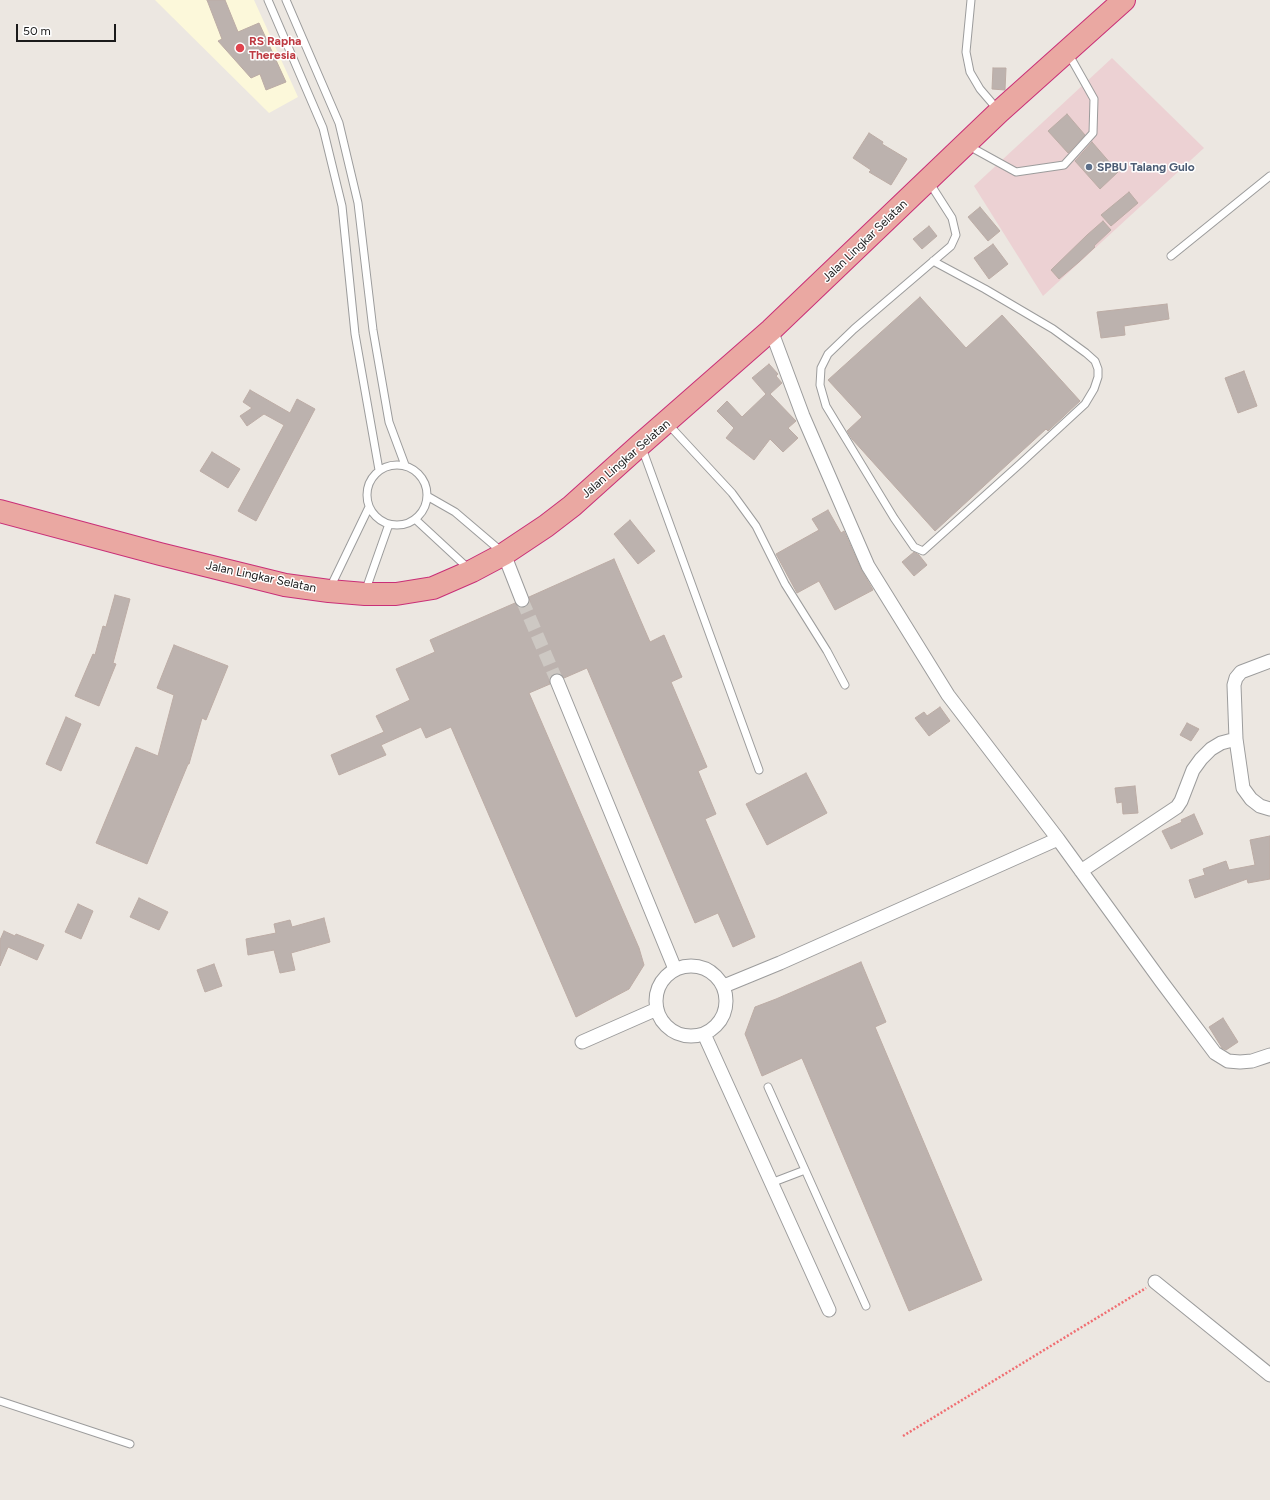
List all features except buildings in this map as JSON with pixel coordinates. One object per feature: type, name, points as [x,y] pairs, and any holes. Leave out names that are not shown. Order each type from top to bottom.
[{"type":"highway","name":"Jalan Lingkar Selatan","points":[[1,509],[190,562],[285,585],[329,591],[364,594],[396,594],[433,588],[472,571],[504,554],[546,526],[572,506],[771,330],[1000,112],[1124,0]]},
{"type":"street","points":[[771,330],[803,416],[868,566],[948,695],[1058,839],[1215,1053],[1228,1061],[1240,1062],[1252,1061],[1270,1055]]},
{"type":"street","points":[[504,554],[522,600]]},
{"type":"street","points":[[1270,661],[1241,672],[1236,678],[1234,685],[1236,739],[1243,788],[1251,799],[1260,806],[1270,809]]},
{"type":"street","points":[[557,681],[675,970]]},
{"type":"street","points":[[1081,871],[1177,807],[1193,770],[1202,759],[1211,749],[1221,743],[1236,739]]},
{"type":"street","points":[[724,986],[788,960],[1058,839]]},
{"type":"street","points":[[694,965],[706,968],[717,976],[724,986],[727,998],[725,1010],[717,1025],[704,1034],[691,1037],[678,1034],[664,1024],[657,1009],[657,993],[660,986],[663,980],[675,970],[694,965]]},
{"type":"street","points":[[582,1042],[657,1009]]},
{"type":"street","points":[[704,1034],[828,1310]]},
{"type":"street","points":[[1155,1282],[1270,1375]]},
{"type":"lane","points":[[268,0],[323,128],[342,206],[355,334],[379,470]]},
{"type":"lane","points":[[286,0],[339,123],[358,203],[373,330],[389,422],[405,465]]},
{"type":"lane","points":[[971,0],[966,52],[970,72],[980,89],[1000,112]]},
{"type":"lane","points":[[966,144],[1016,172],[1064,165],[1093,133],[1094,106],[1094,99],[1067,51]]},
{"type":"lane","points":[[1171,256],[1270,176]]},
{"type":"lane","points":[[928,181],[952,218],[956,235],[951,246],[933,261],[854,329],[828,354],[821,368],[820,385],[826,406],[894,518],[914,547],[923,551],[1085,404],[1094,389],[1098,377],[1098,369],[1095,361],[1053,329],[986,289],[933,261]]},
{"type":"lane","points":[[667,422],[732,493],[756,526],[785,584],[827,651],[845,685]]},
{"type":"lane","points":[[641,444],[759,770]]},
{"type":"lane","points":[[391,465],[405,465],[417,472],[425,482],[427,496],[424,509],[415,519],[402,525],[389,524],[377,518],[369,507],[366,494],[370,481],[379,470],[391,465]]},
{"type":"lane","points":[[427,496],[455,512],[504,554]]},
{"type":"lane","points":[[329,591],[369,507]]},
{"type":"lane","points":[[415,519],[472,571]]},
{"type":"lane","points":[[364,594],[389,524]]},
{"type":"lane","points":[[768,1087],[866,1306]]},
{"type":"lane","points":[[771,1182],[804,1170]]},
{"type":"lane","points":[[0,1401],[130,1444]]},
{"type":"path","points":[[903,1436],[1155,1282]]},
{"type":"shaded area","name":"RS Rapha Theresia","points":[[155,0],[254,0],[298,97],[269,113]]},
{"type":"shaded area","name":"SPBU Talang Gulo","points":[[1112,58],[1204,148],[1043,296],[974,186]]},
{"type":"tunnel","points":[[522,600],[557,681]]},
{"type":"place","name":"RS Rapha Theresia","points":[[240,48]]},
{"type":"place","name":"SPBU Talang Gulo","points":[[1089,167]]}]
